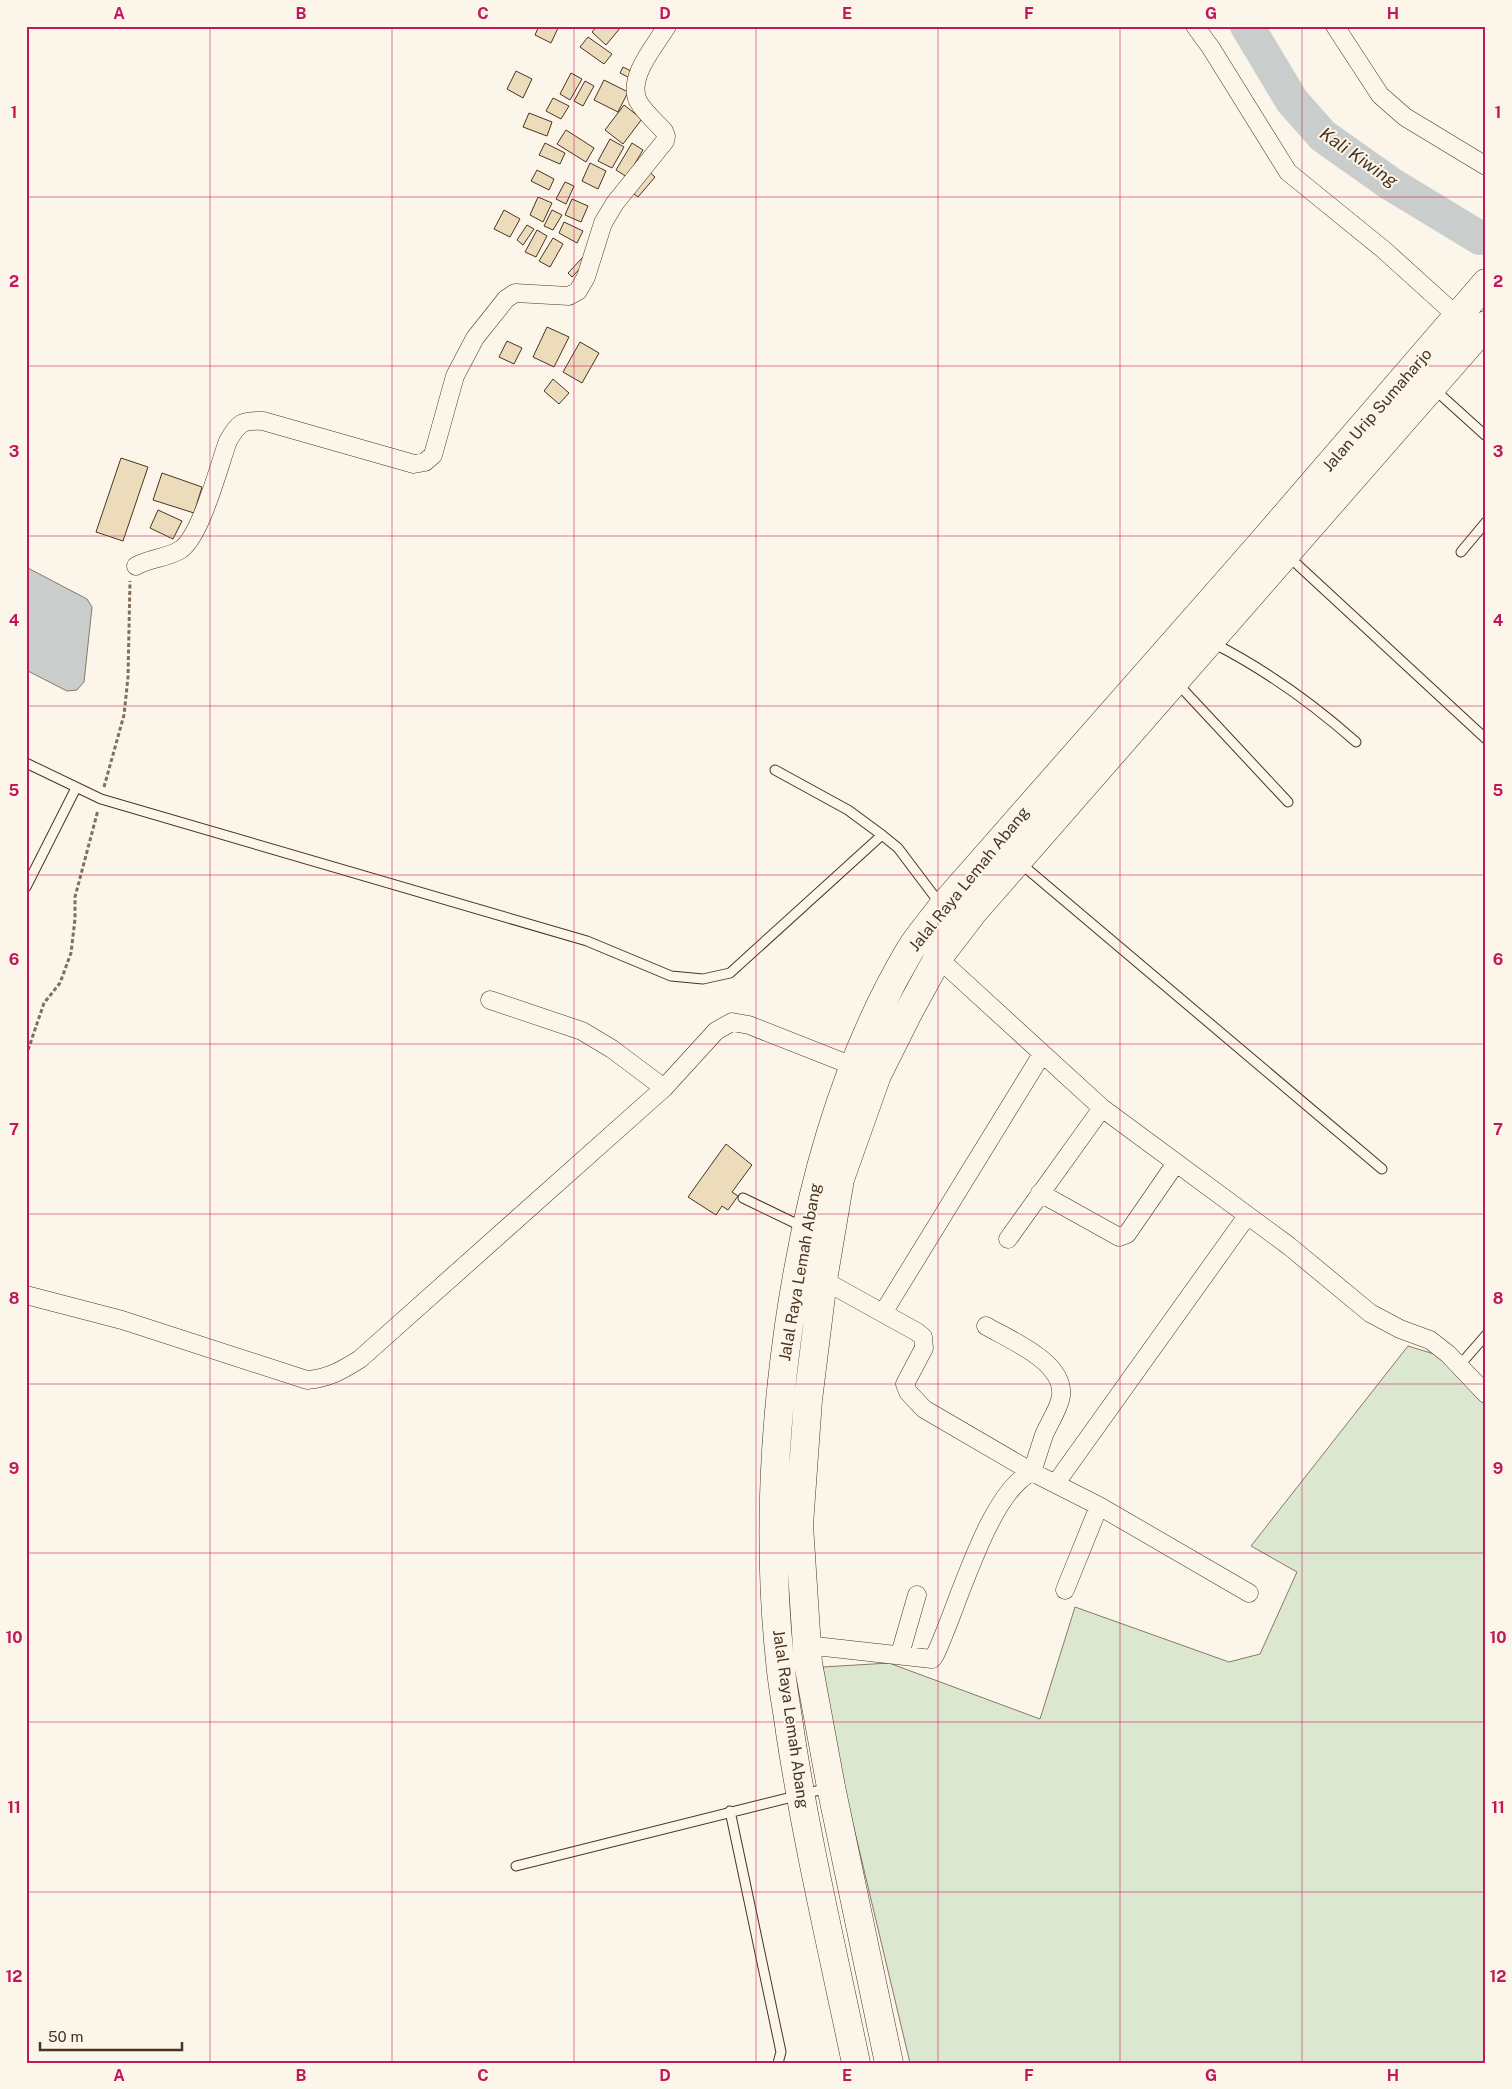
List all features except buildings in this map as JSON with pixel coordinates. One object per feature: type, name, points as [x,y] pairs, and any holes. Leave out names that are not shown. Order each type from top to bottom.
[{"type":"highway","name":"Jalan Urip Sumaharjo","points":[[1277,545],[1486,283]]},
{"type":"highway","name":"Jalan Urip Sumaharjo","points":[[1277,545],[1432,387],[1486,325]]},
{"type":"highway","name":"Jalal Raya Lemah Abang","points":[[889,2063],[831,1787],[806,1645],[799,1526],[808,1400],[823,1280],[840,1179],[877,1075],[938,958],[1017,860],[1209,641],[1277,545]]},
{"type":"highway","name":"Jalal Raya Lemah Abang","points":[[856,2063],[800,1794],[780,1662],[772,1533],[780,1388],[796,1274],[817,1175],[853,1066],[881,1002],[907,955],[942,907],[1277,545]]},
{"type":"street","points":[[136,566],[180,550],[191,538],[200,522],[228,440],[242,422],[250,420],[263,422],[414,464],[425,462],[433,455],[455,376],[475,338],[506,298],[515,293],[569,296],[578,291],[586,277],[603,223],[615,203],[665,141],[664,131],[639,102],[634,90],[642,68],[667,26]]},
{"type":"street","points":[[1195,26],[1288,172],[1384,250],[1458,317]]},
{"type":"street","points":[[1336,26],[1380,95],[1405,117],[1486,166]]},
{"type":"street","points":[[938,958],[1102,1108],[1289,1246],[1370,1313],[1430,1340],[1486,1394]]},
{"type":"street","points":[[490,1000],[582,1031],[612,1049],[664,1088]]},
{"type":"street","points":[[26,1295],[122,1320],[307,1380],[325,1378],[340,1372],[360,1360],[664,1088],[716,1031],[732,1022],[749,1025],[853,1066]]},
{"type":"street","points":[[883,1313],[1042,1054]]},
{"type":"street","points":[[1008,1239],[1102,1108]]},
{"type":"street","points":[[1040,1192],[1119,1237],[1123,1237],[1127,1234],[1176,1163]]},
{"type":"street","points":[[1056,1482],[1247,1216]]},
{"type":"street","points":[[823,1280],[923,1337],[924,1348],[904,1384],[908,1392],[924,1409],[1032,1472],[1056,1482],[1099,1506],[1249,1593]]},
{"type":"street","points":[[806,1645],[900,1654],[927,1660],[935,1656],[983,1538],[999,1506],[1023,1476],[1032,1472],[1044,1436],[1061,1398],[1060,1388],[1052,1369],[1039,1357],[986,1326]]},
{"type":"street","points":[[1065,1590],[1099,1506]]},
{"type":"street","points":[[900,1654],[918,1596]]},
{"type":"lane","points":[[1432,387],[1486,436]]},
{"type":"lane","points":[[1461,552],[1486,522]]},
{"type":"lane","points":[[1277,545],[1486,739]]},
{"type":"lane","points":[[1209,641],[1272,675],[1320,710],[1356,742]]},
{"type":"lane","points":[[1175,681],[1288,802]]},
{"type":"lane","points":[[26,763],[101,799],[587,941],[671,976],[703,979],[730,973],[882,835]]},
{"type":"lane","points":[[775,770],[848,810],[898,848],[942,907]]},
{"type":"lane","points":[[26,887],[76,788]]},
{"type":"lane","points":[[1017,860],[1382,1169]]},
{"type":"lane","points":[[743,1198],[806,1228]]},
{"type":"lane","points":[[1459,1366],[1486,1334]]},
{"type":"lane","points":[[516,1866],[831,1787]]},
{"type":"lane","points":[[730,1811],[781,2052],[778,2063]]},
{"type":"path","points":[[26,1056],[44,1004],[60,983],[71,953],[75,919],[75,897],[124,715],[128,677],[130,582],[131,574],[136,566]]},
{"type":"green space","points":[[1408,1346],[1444,1357],[1486,1399],[1486,2063],[910,2063],[823,1698],[823,1667],[889,1663],[1040,1719],[1075,1607],[1229,1662],[1260,1654],[1297,1572],[1251,1546]]},
{"type":"shaded area","points":[[26,567],[87,599],[92,607],[84,682],[77,690],[67,691],[26,670]]},
{"type":"waterway","name":"Kali Kiwing","points":[[1247,26],[1292,101],[1323,136],[1391,184],[1480,238]]}]
